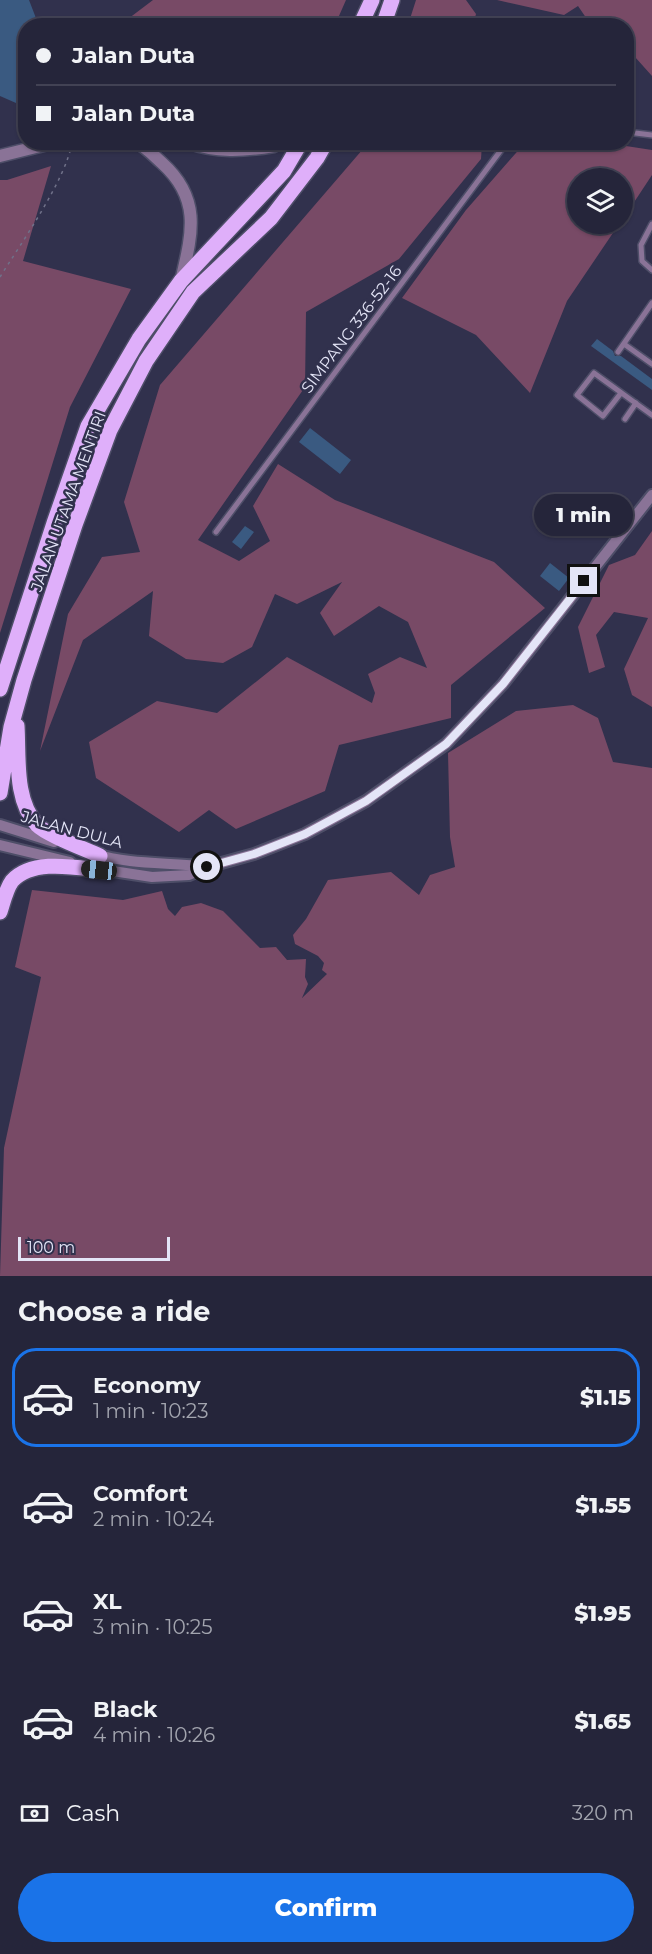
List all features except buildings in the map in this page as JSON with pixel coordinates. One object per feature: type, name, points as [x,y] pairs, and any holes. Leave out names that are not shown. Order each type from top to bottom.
[{"type":"main road","points":[[364,18],[372,0]]},
{"type":"main road","points":[[386,18],[392,0]]},
{"type":"main road","name":"JALAN UTAMA MENTIRI","points":[[0,689],[88,426],[139,339],[181,281],[284,171],[296,150]]},
{"type":"main road","name":"JALAN UTAMA MENTIRI","points":[[0,793],[16,708],[75,525],[110,430],[146,361],[193,292],[271,218],[322,150]]},
{"type":"main road","points":[[16,708],[21,787],[26,808],[38,826],[99,863]]},
{"type":"main road","points":[[0,912],[13,881],[30,870],[54,865],[99,863]]},
{"type":"street","points":[[0,156],[25,150]]},
{"type":"street","points":[[148,150],[174,174],[183,188],[192,213],[191,236],[181,281]]},
{"type":"street","points":[[217,150],[243,152],[253,150]]},
{"type":"street","name":"JALAN DULA","points":[[0,825],[99,863],[187,864],[207,867],[254,854],[305,834],[366,801],[446,744],[503,684],[652,495]]},
{"type":"street","points":[[0,845],[99,863]]},
{"type":"lane","points":[[634,133],[652,135]]},
{"type":"lane","name":"SIMPANG 336-52-16","points":[[216,532],[501,150]]},
{"type":"lane","points":[[652,224],[641,245],[642,261],[652,270]]},
{"type":"lane","points":[[618,352],[652,303]]},
{"type":"lane","points":[[624,344],[652,364]]},
{"type":"lane","points":[[621,393],[603,416],[577,395],[594,373],[652,415]]},
{"type":"lane","points":[[625,419],[636,403]]},
{"type":"path","points":[[0,277],[47,200],[71,150]]},
{"type":"shaded area","points":[[153,0],[346,0],[338,18],[129,18]]},
{"type":"shaded area","points":[[416,0],[466,0],[476,14],[475,18],[410,18]]},
{"type":"shaded area","points":[[497,0],[652,0],[652,76],[634,57],[634,18],[586,18],[578,6],[564,15]]},
{"type":"shaded area","points":[[634,147],[652,150],[652,175],[633,204],[633,168],[567,168],[567,234],[612,234],[567,301],[530,393],[476,335],[402,298],[466,210],[519,150],[634,150]]},
{"type":"shaded area","points":[[362,150],[482,150],[481,159],[399,259],[306,312],[305,387],[198,540],[239,561],[270,541],[253,506],[278,464],[335,500],[494,562],[545,608],[451,685],[451,718],[339,745],[325,791],[236,829],[209,810],[179,832],[96,778],[89,742],[157,701],[217,713],[287,657],[372,703],[375,693],[368,674],[400,657],[427,668],[408,622],[379,606],[334,636],[320,613],[342,582],[297,604],[275,594],[252,647],[223,663],[186,659],[149,636],[153,591],[83,640],[40,751],[68,614],[102,557],[140,552],[124,502],[160,385]]},
{"type":"shaded area","points":[[51,166],[23,261],[131,289],[70,407],[0,633],[0,180],[7,180]]},
{"type":"shaded area","points":[[652,531],[652,707],[632,695],[624,669],[648,618],[614,612],[596,635],[605,667],[589,673],[578,627],[609,565],[635,555]]},
{"type":"shaded area","points":[[573,705],[598,718],[613,762],[652,768],[652,1276],[0,1276],[4,1148],[41,977],[15,967],[32,890],[123,900],[162,891],[168,909],[175,916],[182,907],[201,903],[223,911],[260,948],[276,947],[287,960],[306,959],[305,977],[308,984],[302,998],[327,974],[322,970],[324,963],[318,956],[295,944],[293,935],[306,919],[328,880],[391,872],[419,895],[430,875],[455,867],[450,837],[448,753],[516,711]]},
{"type":"route","points":[[207,867],[254,854],[305,834],[366,801],[446,744],[503,684],[584,581]]}]
